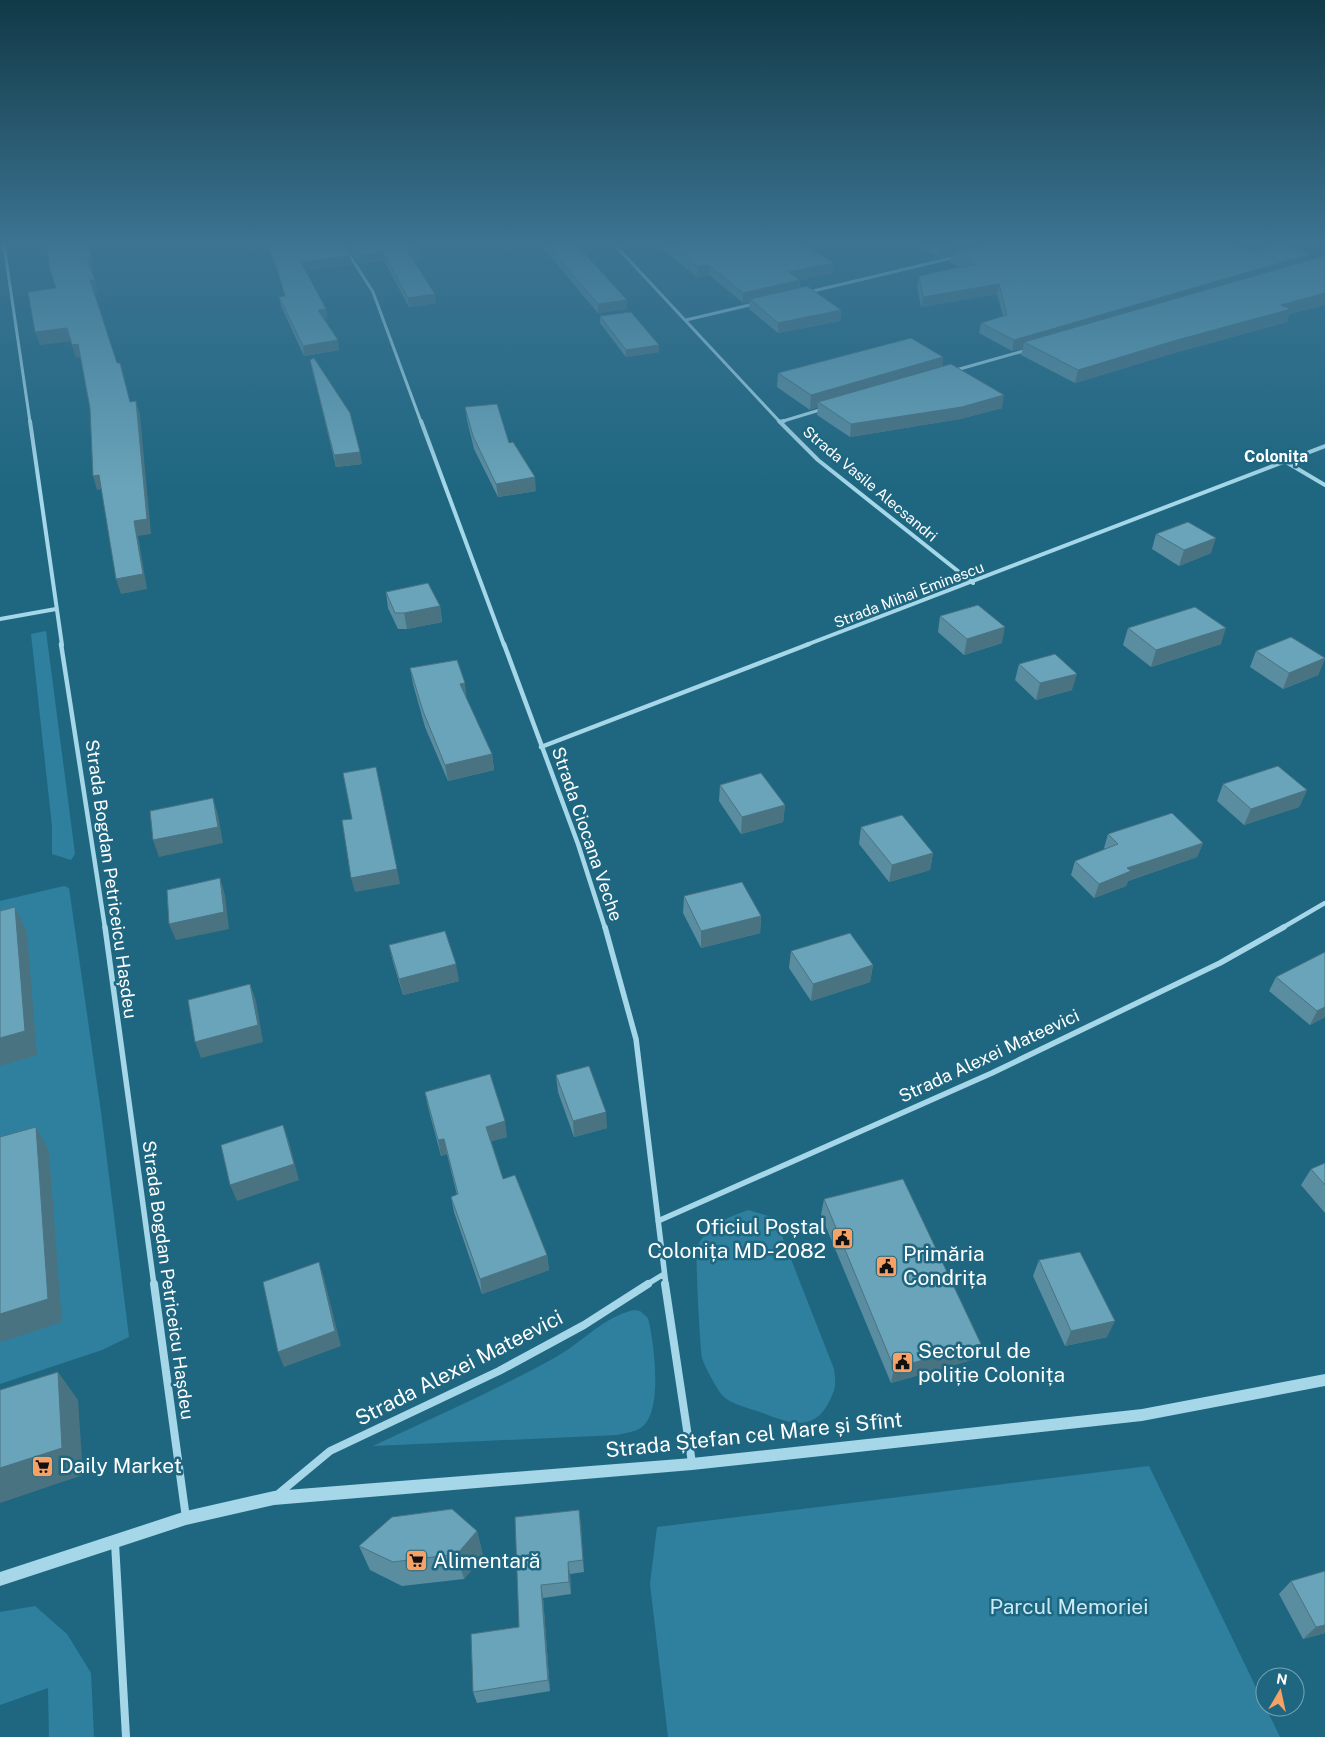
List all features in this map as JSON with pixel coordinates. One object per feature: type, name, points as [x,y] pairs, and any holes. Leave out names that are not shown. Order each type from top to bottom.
[{"type":"street","name":"Strada Bogdan Petriceicu Hașdeu","points":[[17,326],[56,609],[96,863],[186,1518]]},
{"type":"street","name":"Strada Ciocana Veche","points":[[386,326],[601,914],[636,1039],[664,1274],[692,1464]]},
{"type":"street","name":"Strada Vasile Alecsandri","points":[[692,326],[780,422],[818,460],[972,582]]},
{"type":"street","points":[[952,372],[1028,349]]},
{"type":"street","points":[[780,422],[828,408]]},
{"type":"street","name":"Strada Mihai Eminescu","points":[[541,747],[1325,446]]},
{"type":"street","points":[[1286,462],[1325,486]]},
{"type":"street","points":[[0,619],[56,609]]},
{"type":"street","name":"Strada Alexei Mateevici","points":[[658,1222],[992,1073],[1220,963],[1325,903]]},
{"type":"street","name":"Strada Alexei Mateevici","points":[[274,1498],[330,1451],[499,1371],[584,1325],[664,1274]]},
{"type":"street","name":"Strada Ștefan cel Mare și Sfînt","points":[[186,1518],[274,1498],[692,1464],[1142,1415],[1325,1380]]},
{"type":"street","points":[[0,1579],[186,1518]]},
{"type":"street","points":[[115,1542],[126,1737]]},
{"type":"green space","points":[[46,631],[75,854],[71,860],[52,854],[52,826],[31,634]]},
{"type":"green space","points":[[64,886],[69,888],[101,1112],[129,1337],[102,1350],[0,1384],[0,901]]},
{"type":"green space","points":[[748,1210],[768,1216],[778,1226],[834,1369],[835,1386],[829,1402],[823,1412],[807,1422],[789,1422],[725,1398],[702,1358],[697,1247],[707,1233],[718,1223]]},
{"type":"green space","points":[[634,1310],[640,1311],[648,1318],[653,1343],[655,1375],[653,1405],[649,1417],[638,1430],[617,1435],[373,1446],[534,1369],[566,1351],[613,1318]]},
{"type":"green space","name":"Parcul Memoriei","points":[[1149,1466],[1255,1685],[1255,1717],[1270,1717],[1280,1737],[668,1737],[650,1584],[657,1527]]},
{"type":"green space","points":[[35,1606],[67,1634],[91,1673],[94,1737],[49,1737],[48,1688],[0,1705],[0,1612]]},
{"type":"building","points":[[34,326],[105,326],[117,363],[120,363],[130,402],[136,401],[147,519],[134,521],[143,574],[116,579],[99,475],[93,476],[90,408],[78,344],[72,345],[67,328],[35,332]]},
{"type":"building","points":[[293,326],[329,326],[338,340],[303,346]]},
{"type":"building","points":[[608,326],[643,326],[659,345],[626,350]]},
{"type":"building","points":[[987,326],[1062,326],[1014,340]]},
{"type":"building","points":[[1079,326],[1228,326],[1078,370],[1024,342]]},
{"type":"building","points":[[911,338],[943,357],[811,395],[778,373]]},
{"type":"building","points":[[314,358],[350,413],[360,452],[334,455],[310,360]]},
{"type":"building","points":[[951,364],[1004,395],[962,407],[851,424],[818,402]]},
{"type":"building","points":[[497,404],[509,443],[513,442],[535,477],[496,484],[473,436],[465,407]]},
{"type":"building","points":[[1188,522],[1216,538],[1184,550],[1156,534]]},
{"type":"building","points":[[428,583],[440,606],[395,613],[386,592]]},
{"type":"building","points":[[978,605],[1005,627],[967,639],[940,616]]},
{"type":"building","points":[[1195,607],[1226,628],[1156,650],[1128,628]]},
{"type":"building","points":[[1291,637],[1325,658],[1289,673],[1256,651]]},
{"type":"building","points":[[1055,654],[1077,674],[1040,683],[1019,664]]},
{"type":"building","points":[[457,660],[465,683],[460,684],[492,754],[445,765],[423,711],[410,668]]},
{"type":"building","points":[[1278,766],[1307,790],[1251,809],[1223,784]]},
{"type":"building","points":[[376,767],[397,869],[351,878],[342,820],[352,819],[343,773]]},
{"type":"building","points":[[761,773],[785,805],[742,817],[720,785]]},
{"type":"building","points":[[213,798],[218,827],[153,840],[150,811]]},
{"type":"building","points":[[1172,813],[1203,843],[1127,868],[1131,871],[1099,884],[1075,861],[1118,844],[1108,834]]},
{"type":"building","points":[[902,815],[933,853],[892,865],[861,827]]},
{"type":"building","points":[[220,878],[224,912],[169,924],[167,890]]},
{"type":"building","points":[[742,882],[761,916],[701,931],[684,896]]},
{"type":"building","points":[[15,907],[25,1031],[0,1038],[0,911]]},
{"type":"building","points":[[445,931],[456,964],[399,979],[389,945]]},
{"type":"building","points":[[850,933],[873,965],[813,984],[791,951]]},
{"type":"building","points":[[1325,952],[1325,1007],[1317,1011],[1276,977]]},
{"type":"building","points":[[250,984],[258,1025],[195,1042],[188,1000]]},
{"type":"building","points":[[589,1066],[606,1112],[573,1121],[556,1075]]},
{"type":"building","points":[[490,1074],[505,1121],[486,1127],[503,1179],[515,1175],[547,1255],[480,1279],[451,1197],[458,1194],[444,1139],[438,1140],[425,1092]]},
{"type":"building","points":[[283,1125],[294,1164],[230,1185],[221,1145]]},
{"type":"building","points":[[36,1127],[48,1299],[0,1314],[0,1137]]},
{"type":"building","points":[[1325,1163],[1325,1185],[1311,1169]]},
{"type":"building","name":"Primăria Condrița","points":[[903,1179],[981,1344],[894,1368],[824,1199]]},
{"type":"building","points":[[1080,1252],[1115,1321],[1071,1331],[1039,1260]]},
{"type":"building","points":[[319,1262],[335,1331],[278,1352],[263,1282]]},
{"type":"building","points":[[58,1372],[62,1448],[0,1468],[0,1390]]},
{"type":"building","points":[[452,1509],[477,1531],[457,1554],[393,1562],[359,1546],[392,1517]]},
{"type":"building","points":[[579,1510],[583,1560],[568,1562],[569,1582],[541,1585],[548,1680],[473,1692],[471,1634],[519,1627],[515,1517]]},
{"type":"building","points":[[1325,1571],[1325,1625],[1316,1627],[1291,1581]]},
{"type":"place","name":"Oficiul Poștal Colonița MD-2082","points":[[842,1239]]},
{"type":"place","name":"Primăria Condrița","points":[[887,1266]]},
{"type":"place","name":"Sectorul de poliție Colonița","points":[[902,1363]]},
{"type":"place","name":"Daily Market","points":[[43,1466]]},
{"type":"place","name":"Alimentară","points":[[417,1561]]},
{"type":"district","name":"Colonița","points":[[1276,456]]}]
